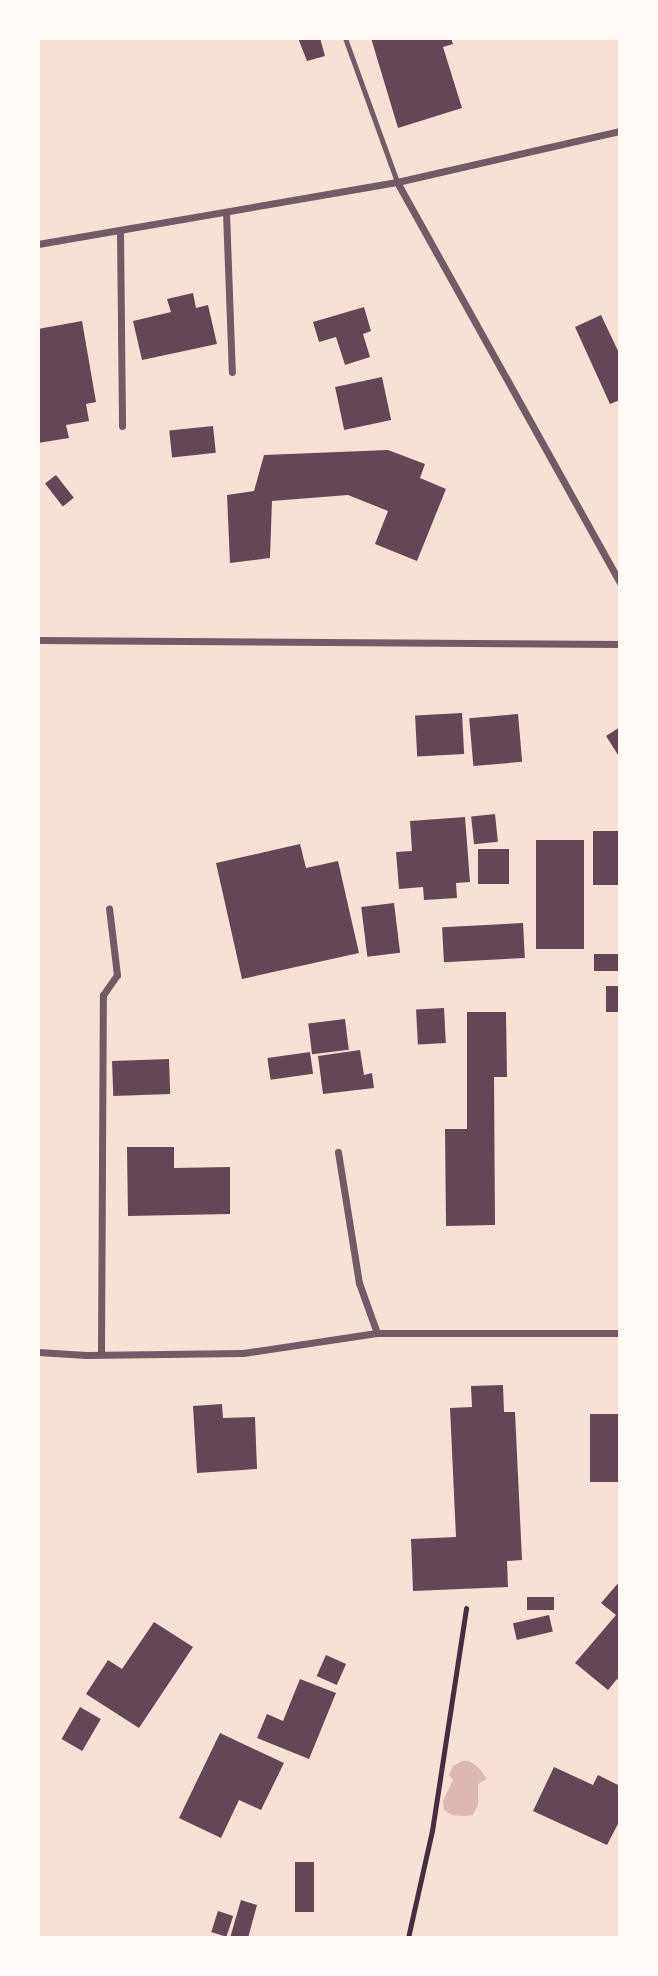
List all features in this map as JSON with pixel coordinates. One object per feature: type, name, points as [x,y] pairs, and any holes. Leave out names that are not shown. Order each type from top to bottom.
[{"type":"street","points":[[38,244],[397,182],[620,131]]},
{"type":"street","points":[[397,182],[620,582]]},
{"type":"street","points":[[226,212],[232,372]]},
{"type":"street","points":[[120,231],[122,426]]},
{"type":"street","points":[[38,640],[620,643]]},
{"type":"street","points":[[101,1354],[103,995],[117,975],[109,908]]},
{"type":"street","points":[[338,1152],[359,1283],[377,1333]]},
{"type":"street","points":[[38,1352],[243,1353],[377,1333],[620,1333]]},
{"type":"lane","points":[[345,38],[397,182]]},
{"type":"path","points":[[408,1937],[432,1830],[466,1609]]},
{"type":"shaded area","points":[[469,1761],[478,1767],[487,1779],[478,1784],[478,1805],[473,1815],[452,1815],[444,1810],[443,1801],[453,1780],[449,1775],[453,1766]]},
{"type":"building","points":[[298,38],[320,38],[325,56],[307,61]]},
{"type":"building","points":[[371,38],[451,38],[453,44],[443,47],[462,108],[398,128]]},
{"type":"building","points":[[193,293],[196,308],[208,305],[217,344],[142,360],[133,321],[171,312],[167,299]]},
{"type":"building","points":[[364,307],[371,331],[363,334],[370,357],[345,365],[336,337],[319,342],[313,322]]},
{"type":"building","points":[[601,315],[620,355],[620,400],[610,404],[575,327]]},
{"type":"building","points":[[82,321],[96,402],[86,404],[89,421],[66,425],[69,438],[38,443],[38,329]]},
{"type":"building","points":[[382,377],[391,420],[344,430],[335,387]]},
{"type":"building","points":[[213,426],[216,453],[172,457],[169,431]]},
{"type":"building","points":[[388,450],[425,464],[420,478],[446,489],[417,561],[375,544],[388,511],[348,495],[272,501],[270,558],[230,563],[227,495],[254,491],[264,455]]},
{"type":"building","points":[[56,475],[74,498],[63,506],[45,484]]},
{"type":"building","points":[[462,713],[464,754],[417,756],[415,715]]},
{"type":"building","points":[[518,714],[522,762],[473,766],[469,718]]},
{"type":"building","points":[[620,727],[620,758],[606,736]]},
{"type":"building","points":[[495,814],[498,842],[474,844],[471,817]]},
{"type":"building","points":[[465,817],[470,882],[456,883],[457,898],[424,900],[423,887],[399,889],[396,852],[412,851],[410,821]]},
{"type":"building","points":[[593,831],[620,831],[620,885],[593,885]]},
{"type":"building","points":[[536,840],[584,840],[584,949],[536,949]]},
{"type":"building","points":[[300,844],[306,868],[338,861],[359,953],[242,979],[216,863]]},
{"type":"building","points":[[478,849],[509,849],[509,884],[478,884]]},
{"type":"building","points":[[394,903],[400,953],[367,957],[361,907]]},
{"type":"building","points":[[523,923],[525,958],[444,962],[442,927]]},
{"type":"building","points":[[594,954],[620,954],[620,971],[594,971]]},
{"type":"building","points":[[606,986],[620,986],[620,1012],[606,1012]]},
{"type":"building","points":[[444,1008],[446,1043],[418,1044],[416,1009]]},
{"type":"building","points":[[467,1012],[506,1012],[507,1077],[494,1077],[495,1225],[446,1226],[445,1129],[467,1129]]},
{"type":"building","points":[[345,1019],[349,1050],[312,1054],[308,1024]]},
{"type":"building","points":[[360,1050],[364,1075],[372,1073],[374,1088],[323,1094],[318,1056]]},
{"type":"building","points":[[310,1052],[313,1074],[270,1080],[267,1058]]},
{"type":"building","points":[[169,1059],[170,1094],[113,1096],[112,1061]]},
{"type":"building","points":[[127,1147],[174,1147],[174,1168],[230,1167],[230,1214],[128,1216]]},
{"type":"building","points":[[503,1385],[504,1412],[515,1412],[522,1560],[507,1561],[508,1587],[413,1591],[411,1539],[456,1537],[450,1408],[472,1407],[471,1386]]},
{"type":"building","points":[[222,1404],[223,1418],[255,1417],[257,1469],[197,1473],[193,1406]]},
{"type":"building","points":[[590,1414],[620,1414],[620,1482],[590,1482]]},
{"type":"building","points":[[620,1581],[620,1681],[617,1679],[608,1690],[575,1663],[616,1615],[601,1603]]},
{"type":"building","points":[[527,1597],[554,1597],[554,1610],[527,1610]]},
{"type":"building","points":[[549,1615],[553,1632],[517,1640],[513,1623]]},
{"type":"building","points":[[154,1622],[193,1647],[139,1728],[86,1694],[108,1660],[122,1669]]},
{"type":"building","points":[[326,1655],[346,1664],[337,1685],[317,1676]]},
{"type":"building","points":[[300,1679],[336,1693],[309,1759],[257,1738],[267,1714],[283,1721]]},
{"type":"building","points":[[80,1707],[101,1719],[82,1751],[62,1739]]},
{"type":"building","points":[[220,1733],[284,1763],[261,1810],[239,1800],[221,1838],[179,1818]]},
{"type":"building","points":[[554,1767],[593,1785],[598,1775],[620,1786],[620,1820],[607,1845],[533,1811]]},
{"type":"building","points":[[295,1862],[314,1862],[314,1912],[295,1912]]},
{"type":"building","points":[[241,1900],[257,1905],[248,1938],[230,1938]]},
{"type":"building","points":[[218,1911],[233,1916],[226,1937],[211,1932]]}]
